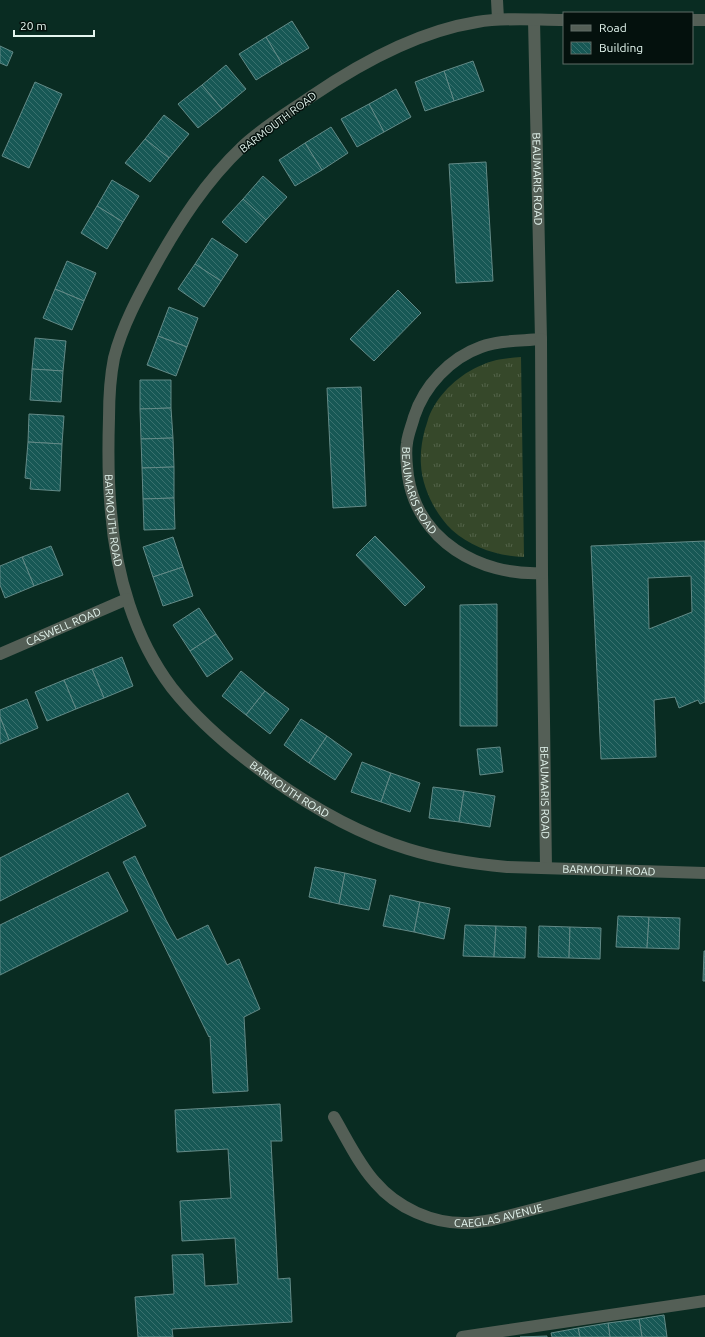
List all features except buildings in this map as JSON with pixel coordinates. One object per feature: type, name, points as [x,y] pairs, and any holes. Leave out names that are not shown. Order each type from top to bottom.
[{"type":"street","points":[[497,0],[498,20]]},
{"type":"street","name":"BEAUMARIS ROAD","points":[[534,20],[541,339],[542,573],[546,868]]},
{"type":"street","name":"BARMOUTH ROAD","points":[[563,20],[478,21],[422,38],[381,55],[330,84],[284,115],[244,144],[215,174],[169,241],[146,282],[121,335],[114,361],[111,381],[108,446],[109,490],[113,534],[127,599],[136,623],[152,656],[172,688],[223,740],[250,762],[302,799],[372,836],[408,849],[443,858],[481,864],[546,868],[705,873]]},
{"type":"street","points":[[693,20],[705,20]]},
{"type":"street","name":"BEAUMARIS ROAD","points":[[541,339],[496,343],[481,347],[448,367],[430,385],[418,405],[407,444],[406,464],[410,488],[418,508],[434,532],[449,545],[463,556],[495,569],[510,572],[542,573]]},
{"type":"street","name":"CASWELL ROAD","points":[[0,654],[127,599]]},
{"type":"street","name":"CAEGLAS AVENUE","points":[[334,1117],[364,1167],[375,1182],[390,1196],[406,1207],[427,1217],[446,1222],[468,1223],[492,1220],[705,1165]]},
{"type":"street","points":[[462,1337],[705,1301]]},
{"type":"green space","points":[[521,357],[524,557],[505,555],[486,550],[468,542],[452,530],[440,516],[430,500],[424,482],[421,460],[423,438],[429,417],[434,406],[445,391],[466,373],[482,365],[496,360]]}]
